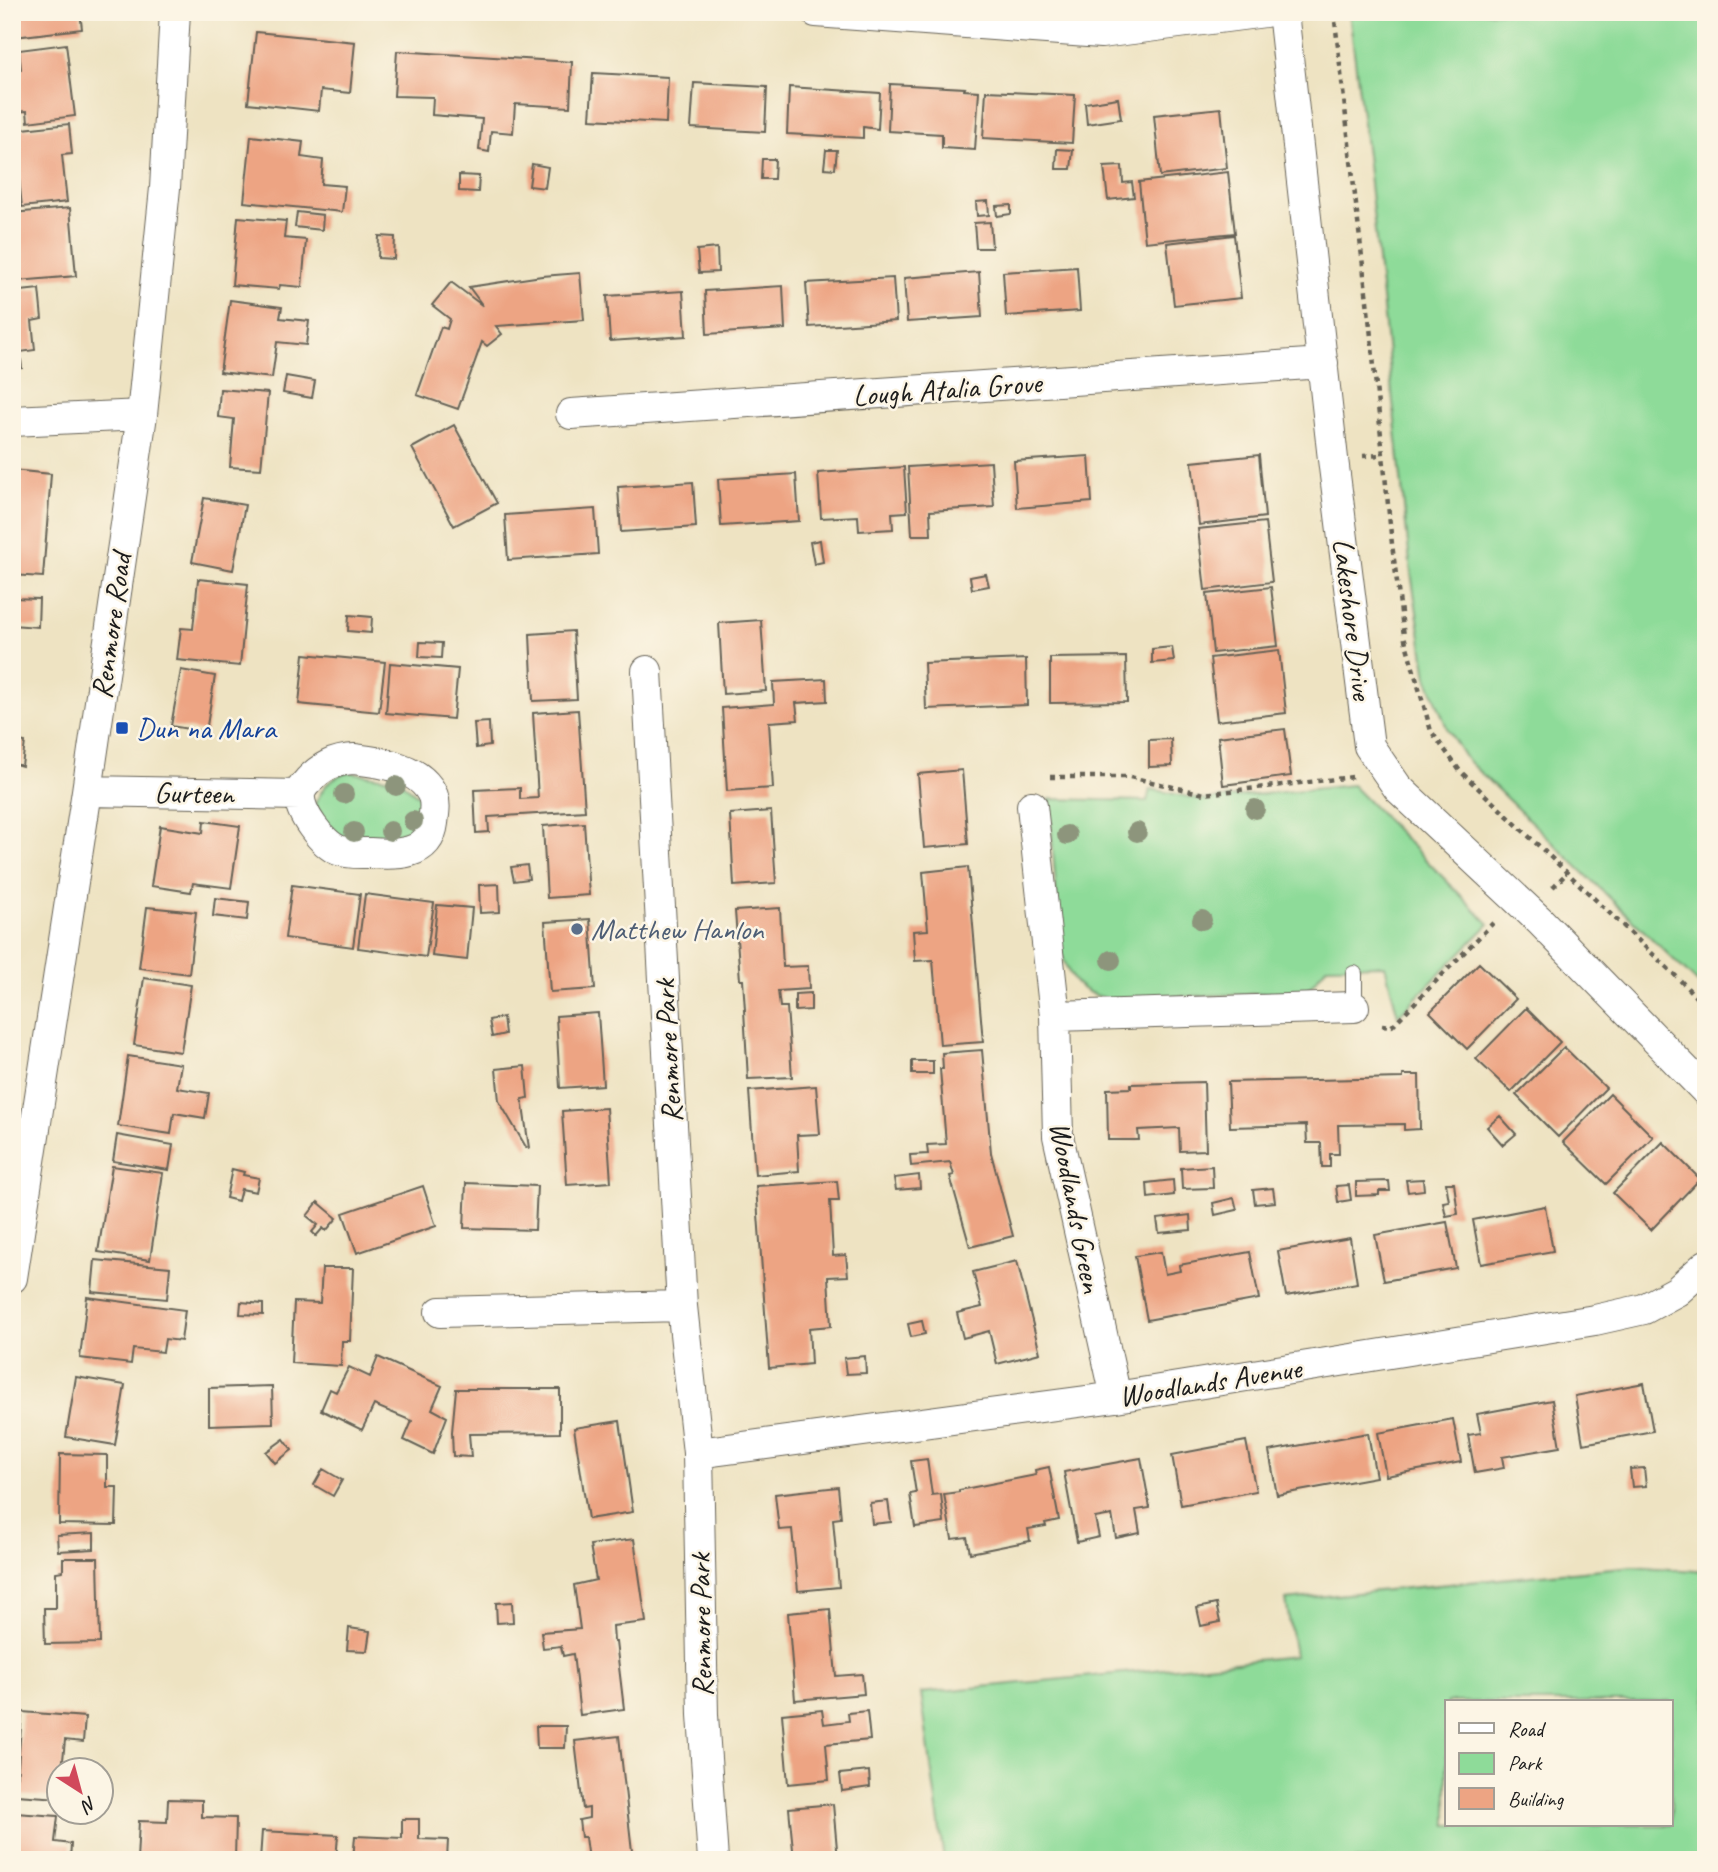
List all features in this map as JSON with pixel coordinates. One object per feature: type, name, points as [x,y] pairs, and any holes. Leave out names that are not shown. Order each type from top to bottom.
[{"type":"street","name":"Renmore Road","points":[[12,1278],[142,415],[165,188],[175,12]]},
{"type":"street","points":[[816,12],[1101,33],[1265,12]]},
{"type":"street","name":"Lakeshore Drive","points":[[1283,12],[1333,458],[1370,746],[1398,788],[1516,899],[1706,1091]]},
{"type":"street","name":"Lough Atalia Grove","points":[[571,414],[1323,363]]},
{"type":"street","points":[[12,421],[142,415]]},
{"type":"street","name":"Renmore Park","points":[[647,671],[682,1306],[698,1453],[703,1715],[713,1860]]},
{"type":"street","name":"Gurteen","points":[[87,791],[300,795]]},
{"type":"street","name":"Woodlands Green","points":[[1032,806],[1055,1016],[1058,1136],[1116,1397]]},
{"type":"street","points":[[1055,1016],[1353,1007]]},
{"type":"street","name":"Woodlands Avenue","points":[[698,1453],[1116,1397],[1595,1320],[1644,1309],[1677,1291],[1706,1265]]},
{"type":"street","points":[[439,1312],[682,1306]]},
{"type":"lane","points":[[1353,1007],[1354,974]]},
{"type":"path","points":[[1334,12],[1404,636],[1431,731],[1460,771],[1679,979],[1706,1008]]},
{"type":"path","points":[[1032,806],[1050,777],[1130,777],[1204,794],[1350,778],[1384,767]]},
{"type":"path","points":[[1353,1007],[1375,1024],[1392,1026],[1516,899]]},
{"type":"green space","points":[[1349,12],[1706,12],[1706,991],[1466,759],[1447,728],[1427,677],[1411,573],[1367,155]]},
{"type":"green space","points":[[348,772],[399,780],[421,798],[418,825],[396,842],[351,838],[338,835],[327,827],[315,804],[328,784]]},
{"type":"green space","points":[[1352,785],[1489,924],[1398,1016],[1385,965],[1327,966],[1306,992],[1109,999],[1090,993],[1072,978],[1061,952],[1049,799],[1147,801],[1150,789],[1204,800]]},
{"type":"green space","points":[[1633,1566],[1706,1572],[1706,1860],[944,1860],[921,1693],[1295,1656],[1286,1600]]},
{"type":"building","points":[[12,12],[80,12],[82,29],[15,37],[16,50],[12,50]]},
{"type":"building","points":[[256,32],[355,42],[350,93],[321,90],[319,111],[248,103]]},
{"type":"building","points":[[66,44],[75,116],[28,122],[27,111],[12,112],[12,71],[21,69],[19,50]]},
{"type":"building","points":[[397,51],[572,62],[570,107],[515,104],[513,133],[491,131],[489,152],[479,150],[482,119],[432,115],[433,97],[394,96]]},
{"type":"building","points":[[593,73],[668,77],[666,123],[590,119]]},
{"type":"building","points":[[694,83],[767,87],[765,132],[691,128]]},
{"type":"building","points":[[890,84],[979,91],[975,150],[942,148],[942,134],[888,131]]},
{"type":"building","points":[[789,87],[880,93],[878,129],[863,127],[863,138],[787,134]]},
{"type":"building","points":[[986,91],[1075,95],[1072,143],[983,138]]},
{"type":"building","points":[[1118,98],[1121,119],[1087,124],[1085,103]]},
{"type":"building","points":[[1221,108],[1227,168],[1160,176],[1154,115]]},
{"type":"building","points":[[69,124],[72,154],[62,155],[67,202],[22,207],[14,130]]},
{"type":"building","points":[[251,136],[303,142],[301,157],[323,160],[321,184],[345,186],[342,212],[244,202]]},
{"type":"building","points":[[1057,149],[1073,150],[1071,169],[1056,169]]},
{"type":"building","points":[[826,150],[837,150],[835,169],[824,168]]},
{"type":"building","points":[[762,159],[775,159],[774,179],[761,179]]},
{"type":"building","points":[[532,164],[548,167],[545,188],[529,186]]},
{"type":"building","points":[[1122,166],[1123,183],[1132,182],[1134,197],[1108,200],[1104,167]]},
{"type":"building","points":[[1228,172],[1235,233],[1145,242],[1139,182]]},
{"type":"building","points":[[459,175],[479,176],[478,192],[459,191]]},
{"type":"building","points":[[988,201],[989,215],[977,216],[976,202]]},
{"type":"building","points":[[1011,205],[1011,214],[997,216],[996,206]]},
{"type":"building","points":[[70,208],[76,276],[18,281],[16,256],[12,256],[12,213]]},
{"type":"building","points":[[297,212],[323,215],[322,230],[295,227]]},
{"type":"building","points":[[238,217],[286,221],[284,238],[306,240],[302,287],[280,285],[279,289],[232,285]]},
{"type":"building","points":[[990,222],[992,248],[976,248],[974,223]]},
{"type":"building","points":[[1234,235],[1241,298],[1174,305],[1167,243]]},
{"type":"building","points":[[379,236],[395,237],[394,259],[378,258]]},
{"type":"building","points":[[717,248],[718,272],[699,273],[697,250]]},
{"type":"building","points":[[1077,267],[1080,311],[1006,316],[1003,272]]},
{"type":"building","points":[[979,272],[982,317],[907,322],[904,278]]},
{"type":"building","points":[[580,273],[584,320],[496,326],[502,334],[487,346],[482,342],[458,409],[417,395],[441,327],[447,329],[450,319],[432,305],[451,282],[483,306],[469,287]]},
{"type":"building","points":[[893,278],[896,321],[809,327],[806,283]]},
{"type":"building","points":[[783,286],[785,329],[707,334],[705,291]]},
{"type":"building","points":[[39,289],[42,319],[32,321],[35,350],[20,352],[22,368],[12,369],[12,292]]},
{"type":"building","points":[[683,291],[686,336],[610,341],[607,296]]},
{"type":"building","points":[[230,300],[282,307],[280,318],[309,321],[306,345],[277,342],[272,378],[220,372]]},
{"type":"building","points":[[286,376],[315,381],[312,398],[283,393]]},
{"type":"building","points":[[220,389],[268,393],[261,469],[230,467],[234,419],[218,417]]},
{"type":"building","points":[[454,425],[497,503],[454,526],[412,448]]},
{"type":"building","points":[[1259,455],[1265,517],[1199,525],[1192,462]]},
{"type":"building","points":[[1089,456],[1092,502],[1017,508],[1014,461]]},
{"type":"building","points":[[991,462],[994,507],[930,511],[931,535],[912,535],[908,467]]},
{"type":"building","points":[[904,467],[907,512],[892,513],[893,529],[859,531],[858,516],[821,518],[818,473]]},
{"type":"building","points":[[12,470],[51,474],[43,577],[12,575]]},
{"type":"building","points":[[796,474],[799,521],[721,526],[718,479]]},
{"type":"building","points":[[693,482],[696,527],[621,532],[618,487]]},
{"type":"building","points":[[204,498],[245,505],[233,570],[192,562]]},
{"type":"building","points":[[595,509],[598,554],[508,560],[505,515]]},
{"type":"building","points":[[1265,522],[1272,582],[1205,590],[1198,529]]},
{"type":"building","points":[[820,540],[823,562],[814,564],[810,542]]},
{"type":"building","points":[[986,574],[989,586],[972,589],[970,577]]},
{"type":"building","points":[[198,579],[248,584],[240,666],[177,660],[181,628],[193,629]]},
{"type":"building","points":[[1271,587],[1278,646],[1213,653],[1207,594]]},
{"type":"building","points":[[12,598],[39,599],[38,627],[12,625]]},
{"type":"building","points":[[349,615],[372,617],[371,633],[348,631]]},
{"type":"building","points":[[761,620],[766,691],[723,694],[719,623]]},
{"type":"building","points":[[573,631],[577,699],[533,701],[530,634]]},
{"type":"building","points":[[420,642],[442,643],[441,658],[419,657]]},
{"type":"building","points":[[1172,647],[1174,661],[1152,663],[1152,649]]},
{"type":"building","points":[[1279,650],[1286,713],[1217,721],[1210,658]]},
{"type":"building","points":[[304,654],[385,662],[379,712],[299,704]]},
{"type":"building","points":[[1126,657],[1127,702],[1050,703],[1050,658]]},
{"type":"building","points":[[1026,659],[1027,705],[926,709],[924,663]]},
{"type":"building","points":[[390,663],[458,669],[453,719],[386,713]]},
{"type":"building","points":[[181,670],[215,676],[206,732],[171,726]]},
{"type":"building","points":[[826,679],[827,701],[796,703],[798,720],[769,722],[773,788],[727,791],[722,708],[774,704],[773,682]]},
{"type":"building","points":[[578,710],[585,811],[488,817],[489,832],[476,833],[474,790],[520,788],[520,799],[538,798],[533,713]]},
{"type":"building","points":[[489,722],[490,746],[476,748],[474,723]]},
{"type":"building","points":[[1285,729],[1291,776],[1223,785],[1218,737]]},
{"type":"building","points":[[12,735],[19,736],[19,741],[25,742],[22,766],[15,764],[14,774],[12,773]]},
{"type":"building","points":[[1171,739],[1172,766],[1149,767],[1149,740]]},
{"type":"building","points":[[962,770],[968,844],[924,848],[918,774]]},
{"type":"building","points":[[771,811],[776,883],[734,886],[730,814]]},
{"type":"building","points":[[204,821],[240,826],[231,888],[193,883],[191,892],[151,886],[160,826],[203,833]]},
{"type":"building","points":[[584,823],[589,895],[547,898],[543,826]]},
{"type":"building","points":[[527,865],[529,879],[514,881],[511,867]]},
{"type":"building","points":[[968,867],[983,1042],[940,1045],[933,960],[915,961],[913,931],[928,930],[923,872]]},
{"type":"building","points":[[499,884],[500,912],[480,913],[479,885]]},
{"type":"building","points":[[292,885],[360,894],[353,947],[285,938]]},
{"type":"building","points":[[365,894],[434,903],[426,957],[358,948]]},
{"type":"building","points":[[215,898],[249,902],[247,920],[213,916]]},
{"type":"building","points":[[437,905],[472,908],[467,960],[432,956]]},
{"type":"building","points":[[147,907],[196,912],[189,974],[139,968]]},
{"type":"building","points":[[780,908],[783,967],[808,966],[809,989],[778,991],[780,1007],[787,1007],[792,1077],[748,1079],[743,980],[740,980],[735,911]]},
{"type":"building","points":[[590,919],[595,989],[550,992],[545,922]]},
{"type":"building","points":[[1479,963],[1516,999],[1467,1049],[1430,1012]]},
{"type":"building","points":[[144,978],[191,985],[181,1052],[134,1045]]},
{"type":"building","points":[[811,993],[811,1010],[795,1011],[795,994]]},
{"type":"building","points":[[1526,1008],[1560,1042],[1511,1092],[1476,1059]]},
{"type":"building","points":[[598,1013],[603,1085],[560,1088],[556,1016]]},
{"type":"building","points":[[503,1017],[505,1034],[492,1037],[489,1020]]},
{"type":"building","points":[[1564,1047],[1606,1088],[1558,1137],[1516,1095]]},
{"type":"building","points":[[982,1050],[991,1153],[1013,1236],[970,1247],[950,1176],[954,1175],[950,1162],[911,1166],[910,1155],[928,1154],[927,1145],[946,1144],[940,1069],[943,1069],[942,1053]]},
{"type":"building","points":[[128,1056],[181,1064],[177,1088],[209,1093],[205,1118],[174,1113],[171,1134],[118,1126]]},
{"type":"building","points":[[912,1061],[933,1061],[933,1074],[912,1074]]},
{"type":"building","points":[[525,1066],[528,1098],[522,1099],[529,1148],[499,1101],[496,1069]]},
{"type":"building","points":[[1403,1075],[1419,1075],[1420,1129],[1404,1130],[1404,1124],[1338,1125],[1339,1154],[1330,1154],[1330,1167],[1322,1167],[1321,1143],[1307,1143],[1306,1125],[1230,1127],[1228,1082],[1403,1078]]},
{"type":"building","points":[[1204,1082],[1206,1150],[1180,1151],[1179,1128],[1138,1130],[1139,1140],[1108,1140],[1107,1089],[1131,1088],[1131,1084]]},
{"type":"building","points":[[816,1086],[820,1134],[797,1135],[799,1171],[755,1175],[749,1091]]},
{"type":"building","points":[[1610,1094],[1653,1137],[1606,1184],[1563,1142]]},
{"type":"building","points":[[606,1108],[611,1182],[567,1185],[562,1111]]},
{"type":"building","points":[[1500,1116],[1516,1134],[1503,1145],[1487,1127]]},
{"type":"building","points":[[117,1135],[173,1145],[169,1170],[113,1161]]},
{"type":"building","points":[[1663,1142],[1700,1179],[1651,1230],[1613,1193]]},
{"type":"building","points":[[112,1166],[163,1173],[150,1260],[98,1252]]},
{"type":"building","points":[[1212,1166],[1213,1188],[1182,1189],[1181,1168]]},
{"type":"building","points":[[232,1169],[244,1172],[243,1175],[259,1178],[256,1192],[241,1189],[238,1201],[226,1198]]},
{"type":"building","points":[[919,1175],[920,1188],[896,1190],[894,1178]]},
{"type":"building","points":[[1423,1179],[1424,1190],[1408,1192],[1406,1180]]},
{"type":"building","points":[[1173,1180],[1174,1195],[1148,1198],[1147,1183]]},
{"type":"building","points":[[837,1181],[839,1201],[830,1201],[833,1256],[846,1255],[848,1276],[828,1277],[831,1326],[809,1328],[811,1364],[769,1368],[756,1186]]},
{"type":"building","points":[[1389,1181],[1390,1191],[1379,1191],[1379,1195],[1356,1196],[1356,1182]]},
{"type":"building","points":[[466,1183],[537,1186],[535,1230],[464,1228]]},
{"type":"building","points":[[1446,1183],[1454,1183],[1458,1214],[1446,1216],[1443,1202],[1449,1201]]},
{"type":"building","points":[[1349,1185],[1351,1200],[1338,1202],[1336,1186]]},
{"type":"building","points":[[423,1186],[436,1226],[357,1253],[343,1213]]},
{"type":"building","points":[[1273,1188],[1275,1202],[1255,1204],[1253,1190]]},
{"type":"building","points":[[1234,1198],[1237,1210],[1215,1215],[1213,1203]]},
{"type":"building","points":[[318,1202],[337,1218],[326,1231],[323,1228],[316,1236],[312,1232],[318,1225],[307,1216]]},
{"type":"building","points":[[1545,1206],[1553,1251],[1481,1264],[1473,1220]]},
{"type":"building","points":[[1190,1215],[1191,1230],[1159,1233],[1157,1219]]},
{"type":"building","points":[[1447,1222],[1456,1268],[1384,1281],[1375,1235]]},
{"type":"building","points":[[1350,1238],[1357,1283],[1286,1296],[1278,1251]]},
{"type":"building","points":[[1161,1252],[1165,1274],[1180,1271],[1179,1265],[1250,1252],[1259,1299],[1147,1320],[1135,1256]]},
{"type":"building","points":[[95,1260],[170,1267],[167,1299],[92,1292]]},
{"type":"building","points":[[1017,1261],[1040,1353],[997,1364],[989,1331],[963,1338],[957,1313],[982,1307],[973,1272]]},
{"type":"building","points":[[322,1268],[353,1268],[350,1341],[342,1341],[341,1366],[291,1363],[294,1302],[320,1303]]},
{"type":"building","points":[[87,1297],[185,1310],[181,1341],[165,1339],[163,1352],[133,1349],[131,1364],[80,1358]]},
{"type":"building","points":[[241,1302],[263,1304],[263,1315],[240,1314]]},
{"type":"building","points":[[922,1321],[925,1334],[911,1337],[908,1324]]},
{"type":"building","points":[[865,1356],[866,1373],[846,1374],[844,1358]]},
{"type":"building","points":[[378,1357],[442,1386],[432,1409],[447,1417],[433,1454],[404,1440],[412,1421],[374,1405],[362,1430],[321,1410],[330,1389],[336,1392],[349,1367],[370,1377]]},
{"type":"building","points":[[76,1377],[125,1385],[115,1445],[66,1437]]},
{"type":"building","points":[[1644,1383],[1653,1431],[1583,1444],[1575,1396]]},
{"type":"building","points":[[272,1386],[273,1423],[209,1425],[209,1388]]},
{"type":"building","points":[[456,1389],[560,1389],[560,1433],[469,1434],[471,1457],[453,1456]]},
{"type":"building","points":[[1552,1400],[1560,1447],[1502,1457],[1504,1468],[1475,1473],[1468,1435],[1481,1433],[1477,1414]]},
{"type":"building","points":[[1453,1419],[1461,1462],[1386,1476],[1378,1433]]},
{"type":"building","points":[[620,1421],[633,1512],[588,1519],[574,1428]]},
{"type":"building","points":[[1368,1433],[1376,1477],[1277,1495],[1269,1451]]},
{"type":"building","points":[[284,1439],[292,1450],[275,1463],[266,1452]]},
{"type":"building","points":[[1246,1441],[1256,1491],[1181,1505],[1172,1455]]},
{"type":"building","points":[[60,1454],[107,1455],[107,1487],[117,1487],[116,1525],[59,1524]]},
{"type":"building","points":[[1141,1458],[1150,1508],[1136,1510],[1140,1533],[1116,1538],[1112,1515],[1095,1518],[1099,1537],[1077,1542],[1064,1472]]},
{"type":"building","points":[[927,1459],[932,1495],[941,1494],[944,1523],[915,1527],[910,1494],[916,1493],[911,1461]]},
{"type":"building","points":[[1049,1467],[1059,1520],[1045,1523],[1046,1526],[1028,1529],[1030,1541],[970,1553],[967,1537],[952,1539],[944,1494],[1036,1475],[1035,1470]]},
{"type":"building","points":[[1644,1468],[1646,1486],[1632,1487],[1630,1469]]},
{"type":"building","points":[[323,1469],[342,1480],[333,1496],[314,1485]]},
{"type":"building","points":[[838,1487],[841,1518],[833,1519],[839,1587],[798,1591],[792,1529],[779,1530],[775,1494]]},
{"type":"building","points":[[888,1501],[891,1522],[872,1524],[870,1503]]},
{"type":"building","points":[[94,1533],[94,1549],[58,1551],[57,1535]]},
{"type":"building","points":[[634,1539],[646,1622],[613,1626],[624,1709],[580,1715],[573,1654],[563,1656],[561,1646],[543,1648],[541,1632],[580,1629],[574,1585],[596,1580],[590,1545]]},
{"type":"building","points":[[63,1558],[98,1558],[100,1643],[45,1644],[44,1608],[56,1608],[56,1572],[63,1571]]},
{"type":"building","points":[[512,1602],[513,1622],[497,1623],[496,1603]]},
{"type":"building","points":[[1216,1604],[1220,1622],[1201,1626],[1197,1608]]},
{"type":"building","points":[[830,1609],[836,1676],[862,1674],[864,1694],[795,1700],[788,1613]]},
{"type":"building","points":[[349,1628],[370,1631],[367,1651],[347,1650]]},
{"type":"building","points":[[822,1710],[824,1724],[849,1721],[848,1713],[867,1711],[870,1740],[826,1744],[829,1780],[788,1784],[782,1714]]},
{"type":"building","points":[[22,1712],[85,1717],[83,1742],[65,1740],[63,1756],[46,1756],[46,1797],[16,1795]]},
{"type":"building","points":[[536,1726],[566,1726],[565,1748],[537,1748]]},
{"type":"building","points":[[619,1736],[633,1860],[588,1860],[585,1837],[581,1837],[579,1820],[589,1818],[589,1808],[583,1809],[575,1741]]},
{"type":"building","points":[[869,1771],[870,1787],[842,1791],[840,1774]]},
{"type":"building","points":[[168,1799],[202,1800],[202,1817],[236,1818],[235,1860],[137,1860],[139,1821],[167,1822]]},
{"type":"building","points":[[833,1804],[838,1860],[794,1860],[789,1808]]},
{"type":"building","points":[[15,1813],[46,1815],[46,1826],[57,1826],[55,1842],[71,1844],[70,1860],[12,1860]]},
{"type":"building","points":[[402,1819],[419,1819],[419,1839],[448,1840],[447,1860],[353,1860],[355,1836],[402,1838]]},
{"type":"building","points":[[262,1831],[338,1835],[336,1860],[260,1860]]},
{"type":"place","name":"Dun na Mara","points":[[122,728]]},
{"type":"place","name":"Matthew Hanlon","points":[[577,929]]}]
